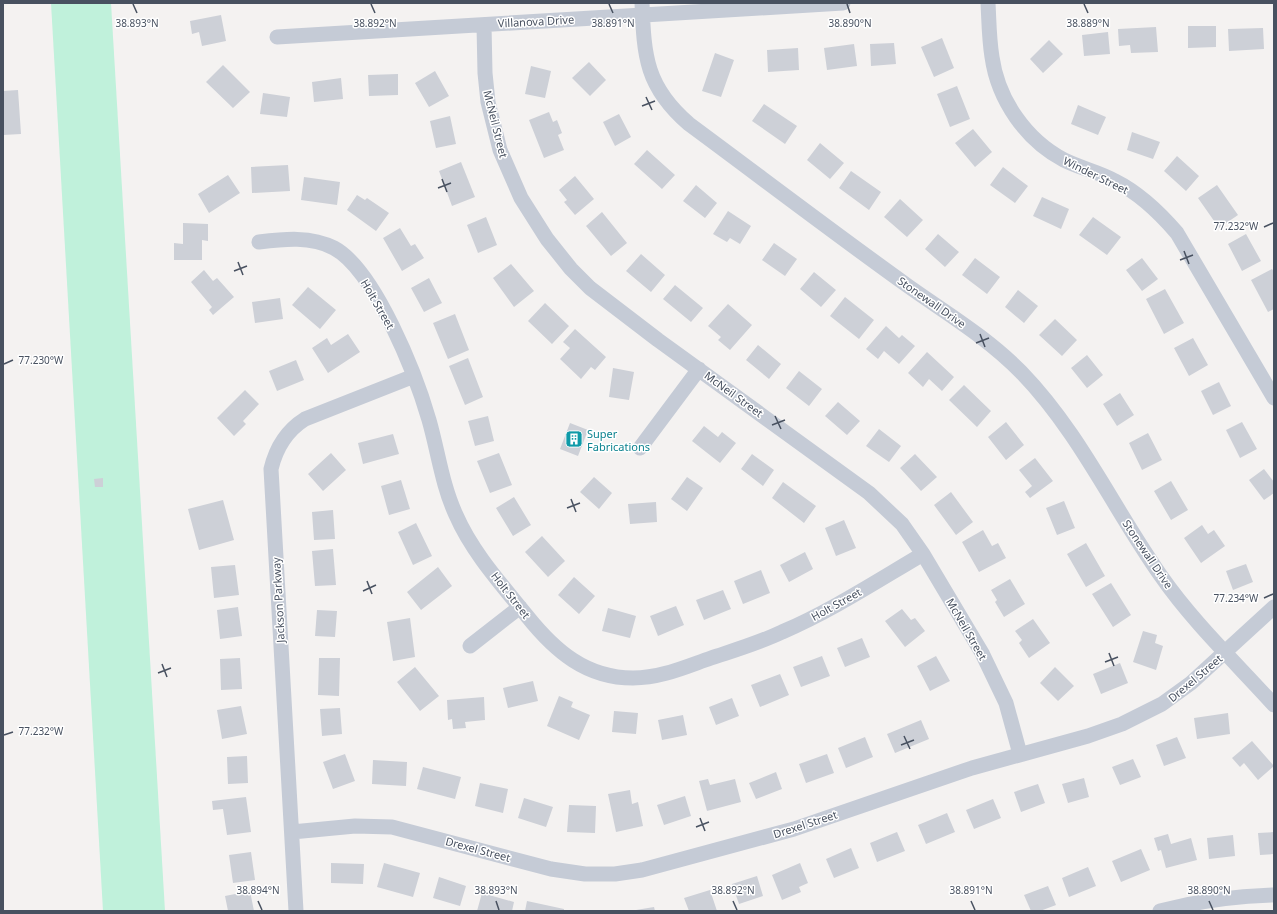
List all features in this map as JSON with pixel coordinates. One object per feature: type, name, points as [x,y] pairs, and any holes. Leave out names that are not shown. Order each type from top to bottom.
[{"type":"street","name":"Villanova Drive","points":[[278,37],[484,24],[642,9],[843,3]]},
{"type":"street","name":"Winder Street","points":[[988,3],[992,59],[1000,89],[1013,114],[1041,145],[1064,160],[1114,181],[1136,194],[1161,215],[1177,233],[1274,398]]},
{"type":"street","name":"Stonewall Drive","points":[[642,9],[645,52],[650,71],[661,94],[674,111],[689,124],[960,322],[1020,371],[1042,395],[1075,439],[1103,482],[1139,544],[1162,578],[1274,705]]},
{"type":"street","name":"McNeil Street","points":[[484,24],[485,73],[488,102],[500,150],[521,198],[546,239],[585,283],[658,340],[870,493],[902,524],[923,554],[994,676],[1006,703],[1020,754]]},
{"type":"street","name":"Holt Street","points":[[259,242],[286,239],[312,241],[332,247],[348,257],[367,282],[387,317],[414,376],[429,419],[449,497],[456,517],[474,547],[520,607],[556,649],[580,665],[601,673],[621,677],[663,675],[784,632],[832,608],[923,554]]},
{"type":"street","points":[[640,448],[699,369]]},
{"type":"street","name":"Jackson Parkway","points":[[296,911],[271,469],[274,454],[283,438],[296,425],[305,419],[414,376]]},
{"type":"street","points":[[470,646],[520,607]]},
{"type":"street","name":"Drexel Street","points":[[292,832],[355,826],[392,827],[551,869],[585,874],[615,874],[659,866],[794,829],[972,768],[1088,736],[1138,718],[1177,694],[1226,652],[1274,607]]},
{"type":"street","points":[[1160,911],[1209,900],[1242,896],[1274,895]]},
{"type":"green space","points":[[51,3],[111,3],[165,911],[103,911]]},
{"type":"building","points":[[221,15],[226,41],[202,46],[199,32],[192,34],[190,21]]},
{"type":"building","points":[[1188,26],[1216,26],[1216,47],[1188,48]]},
{"type":"building","points":[[1156,27],[1158,52],[1131,53],[1130,45],[1119,46],[1118,29]]},
{"type":"building","points":[[1263,28],[1264,49],[1229,51],[1228,29]]},
{"type":"building","points":[[1108,32],[1110,54],[1084,56],[1082,35]]},
{"type":"building","points":[[942,38],[954,68],[934,77],[921,47]]},
{"type":"building","points":[[1049,40],[1063,54],[1043,73],[1030,59]]},
{"type":"building","points":[[894,43],[896,64],[871,66],[870,44]]},
{"type":"building","points":[[854,44],[857,66],[827,70],[824,48]]},
{"type":"building","points":[[798,48],[799,70],[768,72],[767,50]]},
{"type":"building","points":[[715,53],[734,60],[721,97],[702,91]]},
{"type":"building","points":[[589,62],[606,80],[590,96],[572,78]]},
{"type":"building","points":[[223,65],[250,92],[233,108],[206,82]]},
{"type":"building","points":[[531,66],[551,71],[545,98],[525,94]]},
{"type":"building","points":[[435,71],[449,96],[429,107],[415,83]]},
{"type":"building","points":[[398,74],[398,95],[369,96],[368,75]]},
{"type":"building","points":[[341,78],[343,99],[314,102],[312,82]]},
{"type":"building","points":[[957,86],[970,119],[950,127],[937,94]]},
{"type":"building","points":[[18,90],[21,134],[3,135],[3,91]]},
{"type":"building","points":[[263,93],[290,97],[287,117],[260,114]]},
{"type":"building","points":[[764,104],[797,126],[785,144],[752,121]]},
{"type":"building","points":[[1078,105],[1106,117],[1098,135],[1071,124]]},
{"type":"building","points":[[549,112],[553,122],[557,120],[562,133],[558,135],[564,150],[544,158],[529,120]]},
{"type":"building","points":[[619,114],[631,137],[615,146],[603,122]]},
{"type":"building","points":[[450,116],[456,144],[436,148],[430,121]]},
{"type":"building","points":[[973,129],[992,152],[975,167],[955,143]]},
{"type":"building","points":[[1132,132],[1160,142],[1153,159],[1127,150]]},
{"type":"building","points":[[820,143],[844,163],[830,179],[807,160]]},
{"type":"building","points":[[647,150],[675,175],[662,189],[634,164]]},
{"type":"building","points":[[1177,156],[1199,176],[1186,191],[1164,171]]},
{"type":"building","points":[[461,162],[475,197],[452,206],[439,171]]},
{"type":"building","points":[[288,165],[290,191],[252,193],[251,167]]},
{"type":"building","points":[[1003,167],[1028,186],[1015,203],[990,185]]},
{"type":"building","points":[[851,171],[881,192],[869,210],[839,188]]},
{"type":"building","points":[[228,175],[240,193],[209,213],[198,194]]},
{"type":"building","points":[[575,176],[594,199],[575,215],[564,202],[567,200],[559,190]]},
{"type":"building","points":[[304,177],[340,182],[337,205],[301,200]]},
{"type":"building","points":[[696,185],[717,203],[705,218],[683,201]]},
{"type":"building","points":[[1217,185],[1238,215],[1219,228],[1198,198]]},
{"type":"building","points":[[357,195],[365,200],[367,198],[389,213],[376,231],[347,210]]},
{"type":"building","points":[[1042,197],[1069,209],[1061,229],[1033,216]]},
{"type":"building","points":[[900,199],[923,220],[907,237],[884,217]]},
{"type":"building","points":[[728,211],[751,226],[740,244],[730,238],[727,242],[713,234]]},
{"type":"building","points":[[602,212],[627,243],[611,256],[586,226]]},
{"type":"building","points":[[486,217],[497,245],[478,253],[467,225]]},
{"type":"building","points":[[1093,217],[1121,237],[1107,255],[1079,235]]},
{"type":"building","points":[[183,223],[208,224],[208,241],[202,240],[202,260],[174,260],[174,243],[183,244]]},
{"type":"building","points":[[400,228],[411,246],[415,244],[424,258],[402,271],[383,238]]},
{"type":"building","points":[[938,234],[959,252],[945,267],[925,249]]},
{"type":"building","points":[[1246,234],[1261,261],[1242,271],[1228,244]]},
{"type":"building","points":[[774,243],[797,259],[785,276],[762,260]]},
{"type":"building","points":[[641,254],[665,275],[651,292],[626,271]]},
{"type":"building","points":[[975,258],[1000,277],[987,294],[962,275]]},
{"type":"building","points":[[1142,258],[1158,279],[1142,291],[1126,270]]},
{"type":"building","points":[[511,264],[534,291],[514,307],[493,278]]},
{"type":"building","points":[[1272,269],[1274,272],[1274,309],[1268,312],[1251,280]]},
{"type":"building","points":[[204,270],[213,281],[217,278],[234,297],[213,315],[209,310],[212,307],[191,282]]},
{"type":"building","points":[[814,272],[836,290],[821,307],[800,289]]},
{"type":"building","points":[[429,278],[442,303],[424,312],[411,288]]},
{"type":"building","points":[[675,285],[703,308],[691,322],[663,299]]},
{"type":"building","points":[[308,287],[336,310],[320,329],[292,305]]},
{"type":"building","points":[[1165,289],[1184,323],[1164,334],[1146,299]]},
{"type":"building","points":[[1018,290],[1038,306],[1024,323],[1005,307]]},
{"type":"building","points":[[845,297],[874,320],[859,339],[830,316]]},
{"type":"building","points":[[280,298],[283,319],[255,323],[252,302]]},
{"type":"building","points":[[545,303],[569,326],[552,344],[528,321]]},
{"type":"building","points":[[728,304],[752,325],[730,350],[718,340],[721,337],[708,326]]},
{"type":"building","points":[[455,314],[469,350],[448,359],[433,323]]},
{"type":"building","points":[[1055,319],[1077,340],[1062,356],[1039,335]]},
{"type":"building","points":[[886,326],[899,338],[902,335],[915,346],[899,364],[884,351],[878,359],[866,349]]},
{"type":"building","points":[[575,329],[606,357],[595,370],[591,367],[581,379],[560,359],[570,348],[563,342]]},
{"type":"building","points":[[348,334],[360,352],[328,373],[312,348],[327,338],[331,345]]},
{"type":"building","points":[[1193,338],[1208,365],[1189,376],[1174,348]]},
{"type":"building","points":[[758,345],[781,364],[769,379],[746,360]]},
{"type":"building","points":[[927,352],[954,377],[942,391],[929,379],[923,387],[908,373]]},
{"type":"building","points":[[1087,355],[1103,375],[1087,388],[1071,368]]},
{"type":"building","points":[[468,358],[483,397],[465,405],[449,366]]},
{"type":"building","points":[[296,360],[304,380],[277,391],[269,371]]},
{"type":"building","points":[[613,368],[634,372],[629,400],[609,397]]},
{"type":"building","points":[[799,371],[822,389],[809,406],[786,388]]},
{"type":"building","points":[[1219,382],[1231,406],[1213,415],[1201,391]]},
{"type":"building","points":[[964,385],[991,411],[977,427],[949,400]]},
{"type":"building","points":[[245,390],[259,404],[243,421],[246,424],[234,436],[217,418]]},
{"type":"building","points":[[1120,393],[1134,415],[1117,426],[1103,404]]},
{"type":"building","points":[[838,402],[860,421],[847,435],[825,416]]},
{"type":"building","points":[[488,416],[494,441],[475,446],[468,421]]},
{"type":"building","points":[[1006,422],[1024,445],[1006,460],[988,437]]},
{"type":"building","points":[[1242,422],[1257,449],[1240,458],[1226,430]]},
{"type":"building","name":"Super Fabrications","points":[[570,423],[588,430],[578,456],[560,449]]},
{"type":"building","points":[[704,426],[718,437],[722,432],[736,443],[720,463],[692,441]]},
{"type":"building","points":[[879,429],[901,446],[889,462],[866,446]]},
{"type":"building","points":[[1148,433],[1162,460],[1142,470],[1129,443]]},
{"type":"building","points":[[393,434],[399,454],[363,464],[358,443]]},
{"type":"building","points":[[331,453],[346,470],[323,491],[308,474]]},
{"type":"building","points":[[499,453],[512,485],[490,493],[477,461]]},
{"type":"building","points":[[752,454],[774,470],[763,486],[741,469]]},
{"type":"building","points":[[915,454],[937,477],[921,491],[900,468]]},
{"type":"building","points":[[1035,458],[1053,481],[1030,498],[1025,492],[1032,486],[1019,470]]},
{"type":"building","points":[[1264,469],[1274,482],[1274,493],[1264,500],[1249,480]]},
{"type":"building","points":[[594,477],[612,493],[599,509],[580,492]]},
{"type":"building","points":[[687,477],[703,488],[687,511],[671,499]]},
{"type":"building","points":[[103,478],[103,487],[95,487],[94,479]]},
{"type":"building","points":[[401,480],[410,509],[389,515],[381,486]]},
{"type":"building","points":[[1171,481],[1188,510],[1171,520],[1154,491]]},
{"type":"building","points":[[783,482],[816,506],[804,523],[772,498]]},
{"type":"building","points":[[951,492],[973,522],[956,535],[934,505]]},
{"type":"building","points":[[514,497],[531,525],[513,536],[496,508]]},
{"type":"building","points":[[223,500],[234,540],[199,550],[188,509]]},
{"type":"building","points":[[1064,501],[1075,528],[1057,535],[1046,508]]},
{"type":"building","points":[[656,502],[657,522],[630,524],[628,504]]},
{"type":"building","points":[[333,510],[335,539],[314,540],[312,512]]},
{"type":"building","points":[[844,520],[856,548],[836,556],[825,528]]},
{"type":"building","points":[[416,523],[432,556],[413,565],[398,532]]},
{"type":"building","points":[[1202,525],[1208,534],[1214,530],[1225,546],[1201,563],[1184,538]]},
{"type":"building","points":[[983,530],[992,546],[998,543],[1006,558],[979,572],[962,542]]},
{"type":"building","points":[[542,536],[565,561],[548,577],[525,552]]},
{"type":"building","points":[[1086,543],[1105,576],[1086,587],[1067,554]]},
{"type":"building","points":[[333,549],[336,585],[315,586],[312,551]]},
{"type":"building","points":[[805,552],[813,569],[789,582],[780,565]]},
{"type":"building","points":[[1246,564],[1253,582],[1233,590],[1226,571]]},
{"type":"building","points":[[235,565],[239,595],[214,598],[211,567]]},
{"type":"building","points":[[438,567],[452,586],[421,610],[407,592]]},
{"type":"building","points":[[761,570],[770,593],[743,604],[734,581]]},
{"type":"building","points":[[574,577],[595,596],[579,614],[558,595]]},
{"type":"building","points":[[1010,579],[1025,604],[1004,617],[995,602],[997,600],[991,590]]},
{"type":"building","points":[[1111,583],[1131,615],[1113,627],[1092,594]]},
{"type":"building","points":[[723,590],[731,609],[704,620],[696,600]]},
{"type":"building","points":[[676,606],[684,625],[658,636],[650,616]]},
{"type":"building","points":[[238,607],[242,636],[220,639],[217,610]]},
{"type":"building","points":[[608,608],[636,616],[630,638],[602,631]]},
{"type":"building","points":[[902,609],[911,620],[915,618],[925,631],[905,647],[885,621]]},
{"type":"building","points":[[317,610],[337,611],[335,637],[315,636]]},
{"type":"building","points":[[410,618],[415,657],[393,661],[387,622]]},
{"type":"building","points":[[1033,619],[1050,643],[1029,658],[1019,643],[1022,640],[1015,631]]},
{"type":"building","points":[[1143,631],[1157,635],[1155,643],[1163,646],[1156,670],[1133,662]]},
{"type":"building","points":[[862,638],[870,657],[845,667],[837,648]]},
{"type":"building","points":[[822,656],[830,676],[801,687],[793,667]]},
{"type":"building","points":[[936,656],[950,681],[930,691],[917,666]]},
{"type":"building","points":[[240,658],[242,689],[221,690],[220,659]]},
{"type":"building","points":[[319,658],[340,658],[339,696],[318,695]]},
{"type":"building","points":[[1120,663],[1128,683],[1101,694],[1093,674]]},
{"type":"building","points":[[415,667],[439,696],[420,711],[397,682]]},
{"type":"building","points":[[1055,667],[1074,686],[1058,701],[1040,683]]},
{"type":"building","points":[[780,674],[789,695],[760,707],[751,685]]},
{"type":"building","points":[[533,681],[538,701],[508,708],[503,688]]},
{"type":"building","points":[[559,696],[573,702],[571,707],[590,715],[579,740],[547,726]]},
{"type":"building","points":[[484,697],[485,720],[465,722],[466,728],[453,729],[452,719],[448,720],[447,700]]},
{"type":"building","points":[[732,698],[739,716],[716,725],[709,707]]},
{"type":"building","points":[[241,706],[247,734],[222,739],[217,710]]},
{"type":"building","points":[[340,708],[342,734],[322,736],[320,709]]},
{"type":"building","points":[[614,711],[638,713],[636,734],[612,732]]},
{"type":"building","points":[[1228,713],[1230,734],[1197,739],[1194,718]]},
{"type":"building","points":[[683,715],[687,735],[662,740],[658,720]]},
{"type":"building","points":[[921,720],[929,739],[895,753],[887,734]]},
{"type":"building","points":[[865,737],[873,757],[846,768],[838,748]]},
{"type":"building","points":[[1177,737],[1186,758],[1164,766],[1156,745]]},
{"type":"building","points":[[1252,741],[1274,766],[1258,780],[1244,763],[1240,767],[1232,758]]},
{"type":"building","points":[[345,754],[355,781],[333,789],[323,762]]},
{"type":"building","points":[[827,754],[834,773],[806,783],[799,764]]},
{"type":"building","points":[[247,756],[248,783],[228,784],[227,757]]},
{"type":"building","points":[[1133,759],[1141,777],[1120,785],[1112,767]]},
{"type":"building","points":[[373,760],[407,762],[406,786],[372,784]]},
{"type":"building","points":[[423,767],[461,777],[455,799],[417,789]]},
{"type":"building","points":[[776,772],[782,789],[756,799],[749,783]]},
{"type":"building","points":[[1084,778],[1089,797],[1068,803],[1062,784]]},
{"type":"building","points":[[708,779],[710,785],[735,779],[741,802],[707,811],[699,781]]},
{"type":"building","points":[[480,783],[508,789],[503,813],[475,806]]},
{"type":"building","points":[[1038,784],[1045,803],[1021,812],[1014,792]]},
{"type":"building","points":[[630,790],[632,804],[638,802],[643,826],[616,832],[608,794]]},
{"type":"building","points":[[685,796],[691,816],[664,825],[657,805]]},
{"type":"building","points":[[246,797],[251,832],[227,835],[223,809],[213,810],[212,801]]},
{"type":"building","points":[[524,798],[553,807],[546,827],[518,818]]},
{"type":"building","points":[[993,799],[1001,818],[974,829],[966,810]]},
{"type":"building","points":[[569,805],[596,806],[595,833],[567,832]]},
{"type":"building","points":[[947,813],[955,832],[926,844],[918,825]]},
{"type":"building","points":[[897,832],[905,851],[877,862],[870,843]]},
{"type":"building","points":[[1274,832],[1274,854],[1260,855],[1258,833]]},
{"type":"building","points":[[1168,834],[1171,844],[1191,838],[1197,860],[1166,868],[1161,850],[1158,851],[1154,838]]},
{"type":"building","points":[[1233,835],[1235,856],[1209,859],[1207,838]]},
{"type":"building","points":[[851,848],[859,868],[834,878],[826,859]]},
{"type":"building","points":[[1141,849],[1150,870],[1121,882],[1112,861]]},
{"type":"building","points":[[251,852],[255,880],[233,883],[229,855]]},
{"type":"building","points":[[331,863],[364,864],[363,884],[331,883]]},
{"type":"building","points":[[384,863],[420,873],[413,897],[377,887]]},
{"type":"building","points":[[800,863],[808,883],[799,887],[801,892],[782,900],[772,875]]},
{"type":"building","points":[[1088,867],[1096,886],[1069,897],[1062,878]]},
{"type":"building","points":[[757,876],[763,896],[739,904],[732,884]]},
{"type":"building","points":[[439,877],[466,886],[460,906],[433,898]]},
{"type":"building","points":[[1048,886],[1056,905],[1040,911],[1031,911],[1024,895]]},
{"type":"building","points":[[710,890],[717,911],[689,911],[684,898]]},
{"type":"building","points":[[250,891],[254,911],[228,911],[225,896]]},
{"type":"building","points":[[482,893],[514,902],[512,911],[477,911]]},
{"type":"building","points":[[527,901],[564,909],[564,911],[525,911]]},
{"type":"building","points":[[654,907],[655,911],[636,911],[636,910]]},
{"type":"place","name":"Super Fabrications","points":[[574,439]]}]
